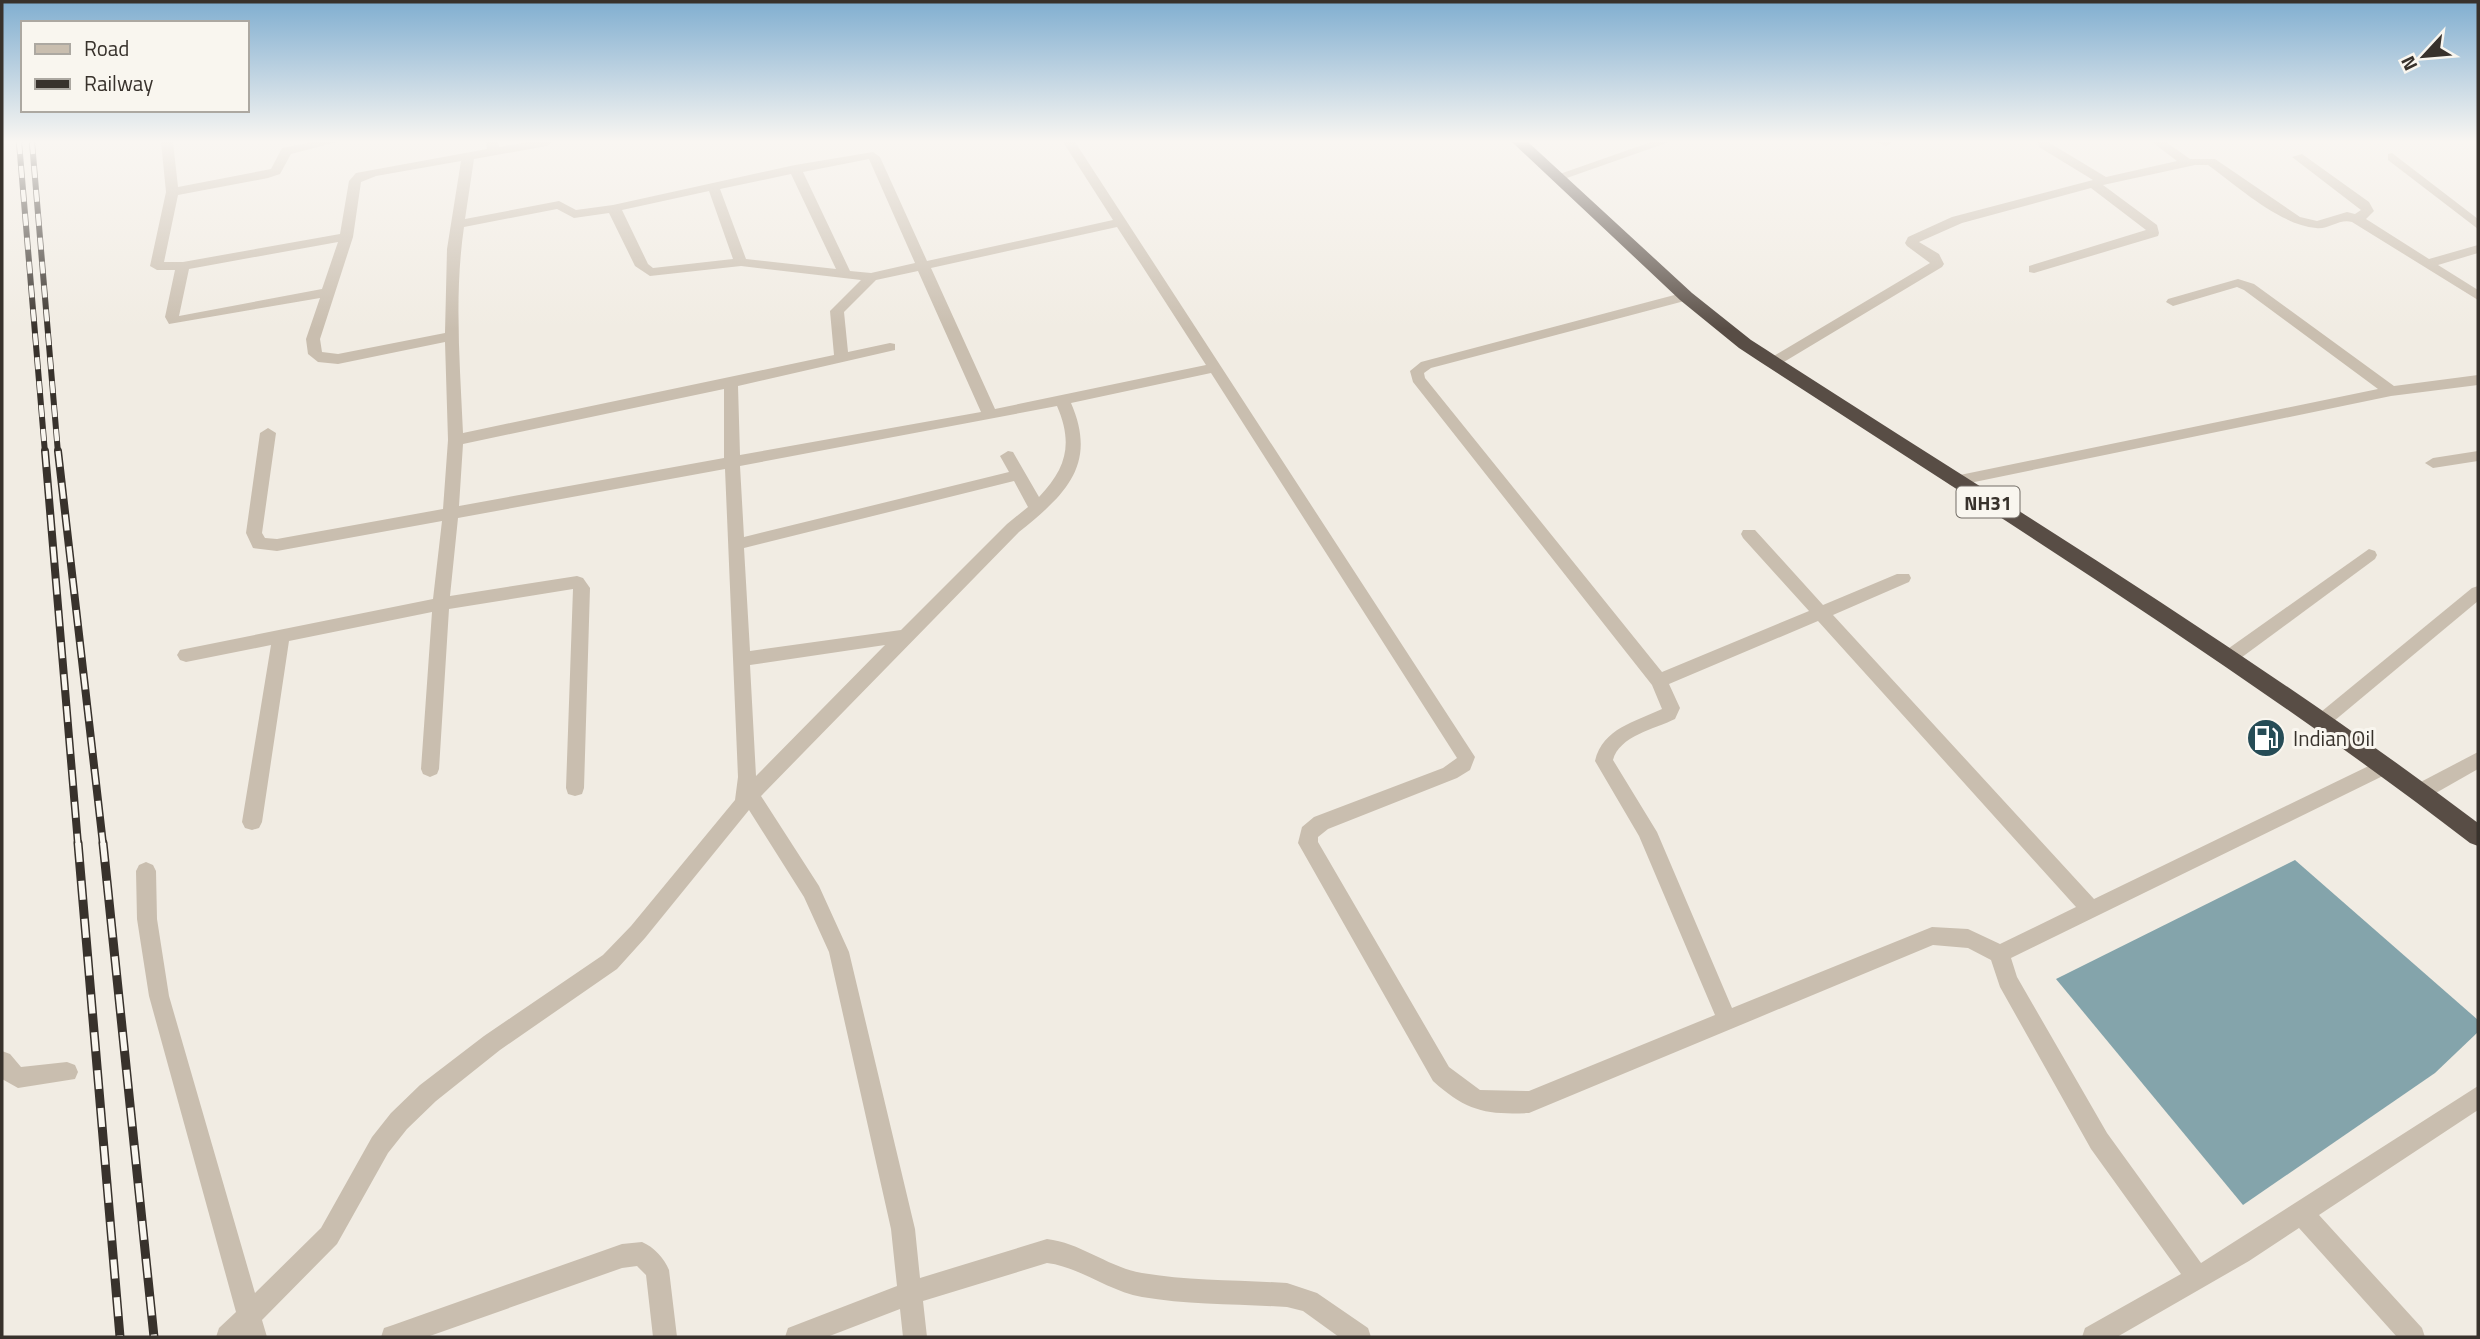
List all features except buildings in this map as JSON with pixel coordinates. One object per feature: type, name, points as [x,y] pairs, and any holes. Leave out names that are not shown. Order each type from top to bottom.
[{"type":"highway","name":"NH31","points":[[1590,204],[1722,327],[1772,363],[2228,658],[2386,766],[2478,836]]},
{"type":"street","points":[[169,204],[157,267],[183,266],[346,237]]},
{"type":"street","points":[[351,204],[346,237],[313,339],[314,354],[323,359],[338,359],[452,337]]},
{"type":"street","points":[[430,769],[456,440],[452,337],[454,248],[461,204]]},
{"type":"street","points":[[458,224],[559,205],[574,214],[631,204]]},
{"type":"street","points":[[720,204],[741,262]]},
{"type":"street","points":[[812,204],[845,274]]},
{"type":"street","points":[[895,204],[990,415]]},
{"type":"street","points":[[1109,204],[1466,757],[1463,765],[1450,773],[1321,823],[1309,833],[1308,843],[1440,1074],[1464,1096],[1490,1104],[1529,1102],[1932,936],[1969,937],[2000,954],[2007,980],[2099,1141],[2198,1278]]},
{"type":"street","points":[[1772,363],[1937,264],[1934,257],[1912,243],[1913,240],[1957,220],[2016,204]]},
{"type":"street","points":[[2034,269],[2153,233],[2152,228],[2124,204]]},
{"type":"street","points":[[2275,204],[2302,222],[2318,225],[2347,216],[2357,219],[2478,296]]},
{"type":"street","points":[[2357,219],[2368,211],[2364,204]]},
{"type":"street","points":[[2452,204],[2478,225]]},
{"type":"street","points":[[616,208],[615,212],[642,266],[650,272],[741,262],[871,276],[1120,222]]},
{"type":"street","points":[[2430,263],[2478,249]]},
{"type":"street","points":[[183,266],[172,317],[174,321],[328,292]]},
{"type":"street","points":[[841,358],[837,311],[871,276]]},
{"type":"street","points":[[2173,302],[2238,283],[2249,287],[2391,391]]},
{"type":"street","points":[[1687,296],[1426,365],[1417,371],[1418,379],[1659,681],[1671,708],[1669,715],[1614,741],[1605,753],[1604,761],[1647,832],[1727,1020]]},
{"type":"street","points":[[456,440],[890,347]]},
{"type":"street","points":[[268,433],[254,533],[259,544],[277,545],[990,415],[1214,368]]},
{"type":"street","points":[[1955,481],[2391,391],[2478,380]]},
{"type":"street","points":[[731,383],[747,799],[812,892],[839,952],[903,1229],[915,1337]]},
{"type":"street","points":[[228,1337],[252,1326],[329,1236],[380,1145],[400,1121],[428,1093],[492,1043],[610,962],[638,932],[747,799],[905,636],[1065,479],[1071,459],[1074,432],[1062,400]]},
{"type":"street","points":[[1009,456],[1037,508]]},
{"type":"street","points":[[2433,463],[2478,456]]},
{"type":"street","points":[[738,544],[1019,475]]},
{"type":"street","points":[[1749,534],[2091,910]]},
{"type":"street","points":[[2228,658],[2369,555]]},
{"type":"street","points":[[1659,681],[1903,579]]},
{"type":"street","points":[[186,655],[441,604],[577,582],[582,588],[575,788]]},
{"type":"street","points":[[2322,721],[2478,592]]},
{"type":"street","points":[[252,822],[281,636]]},
{"type":"street","points":[[742,659],[905,636]]},
{"type":"street","points":[[2420,792],[2478,760]]},
{"type":"street","points":[[2000,954],[2386,766]]},
{"type":"street","points":[[146,871],[148,919],[159,996],[252,1326]]},
{"type":"street","points":[[2,1061],[18,1078],[67,1072]]},
{"type":"street","points":[[2094,1337],[2198,1278],[2302,1214],[2478,1097]]},
{"type":"street","points":[[2302,1214],[2413,1337]]},
{"type":"street","points":[[797,1337],[909,1293],[1047,1251],[1063,1253],[1111,1276],[1142,1285],[1287,1295],[1309,1301],[1359,1337]]},
{"type":"street","points":[[393,1337],[622,1256],[642,1254],[657,1270],[665,1337]]},
{"type":"water","points":[[2295,860],[2478,1020],[2478,1032],[2435,1073],[2243,1205],[2056,979]]},
{"type":"railway","points":[[24,204],[45,453]]},
{"type":"railway","points":[[37,204],[58,453]]},
{"type":"railway","points":[[45,451],[78,844]]},
{"type":"railway","points":[[58,451],[103,844]]},
{"type":"railway","points":[[78,843],[120,1337]]},
{"type":"railway","points":[[103,843],[154,1337]]},
{"type":"place","name":"Indian Oil","points":[[2266,738]]}]
